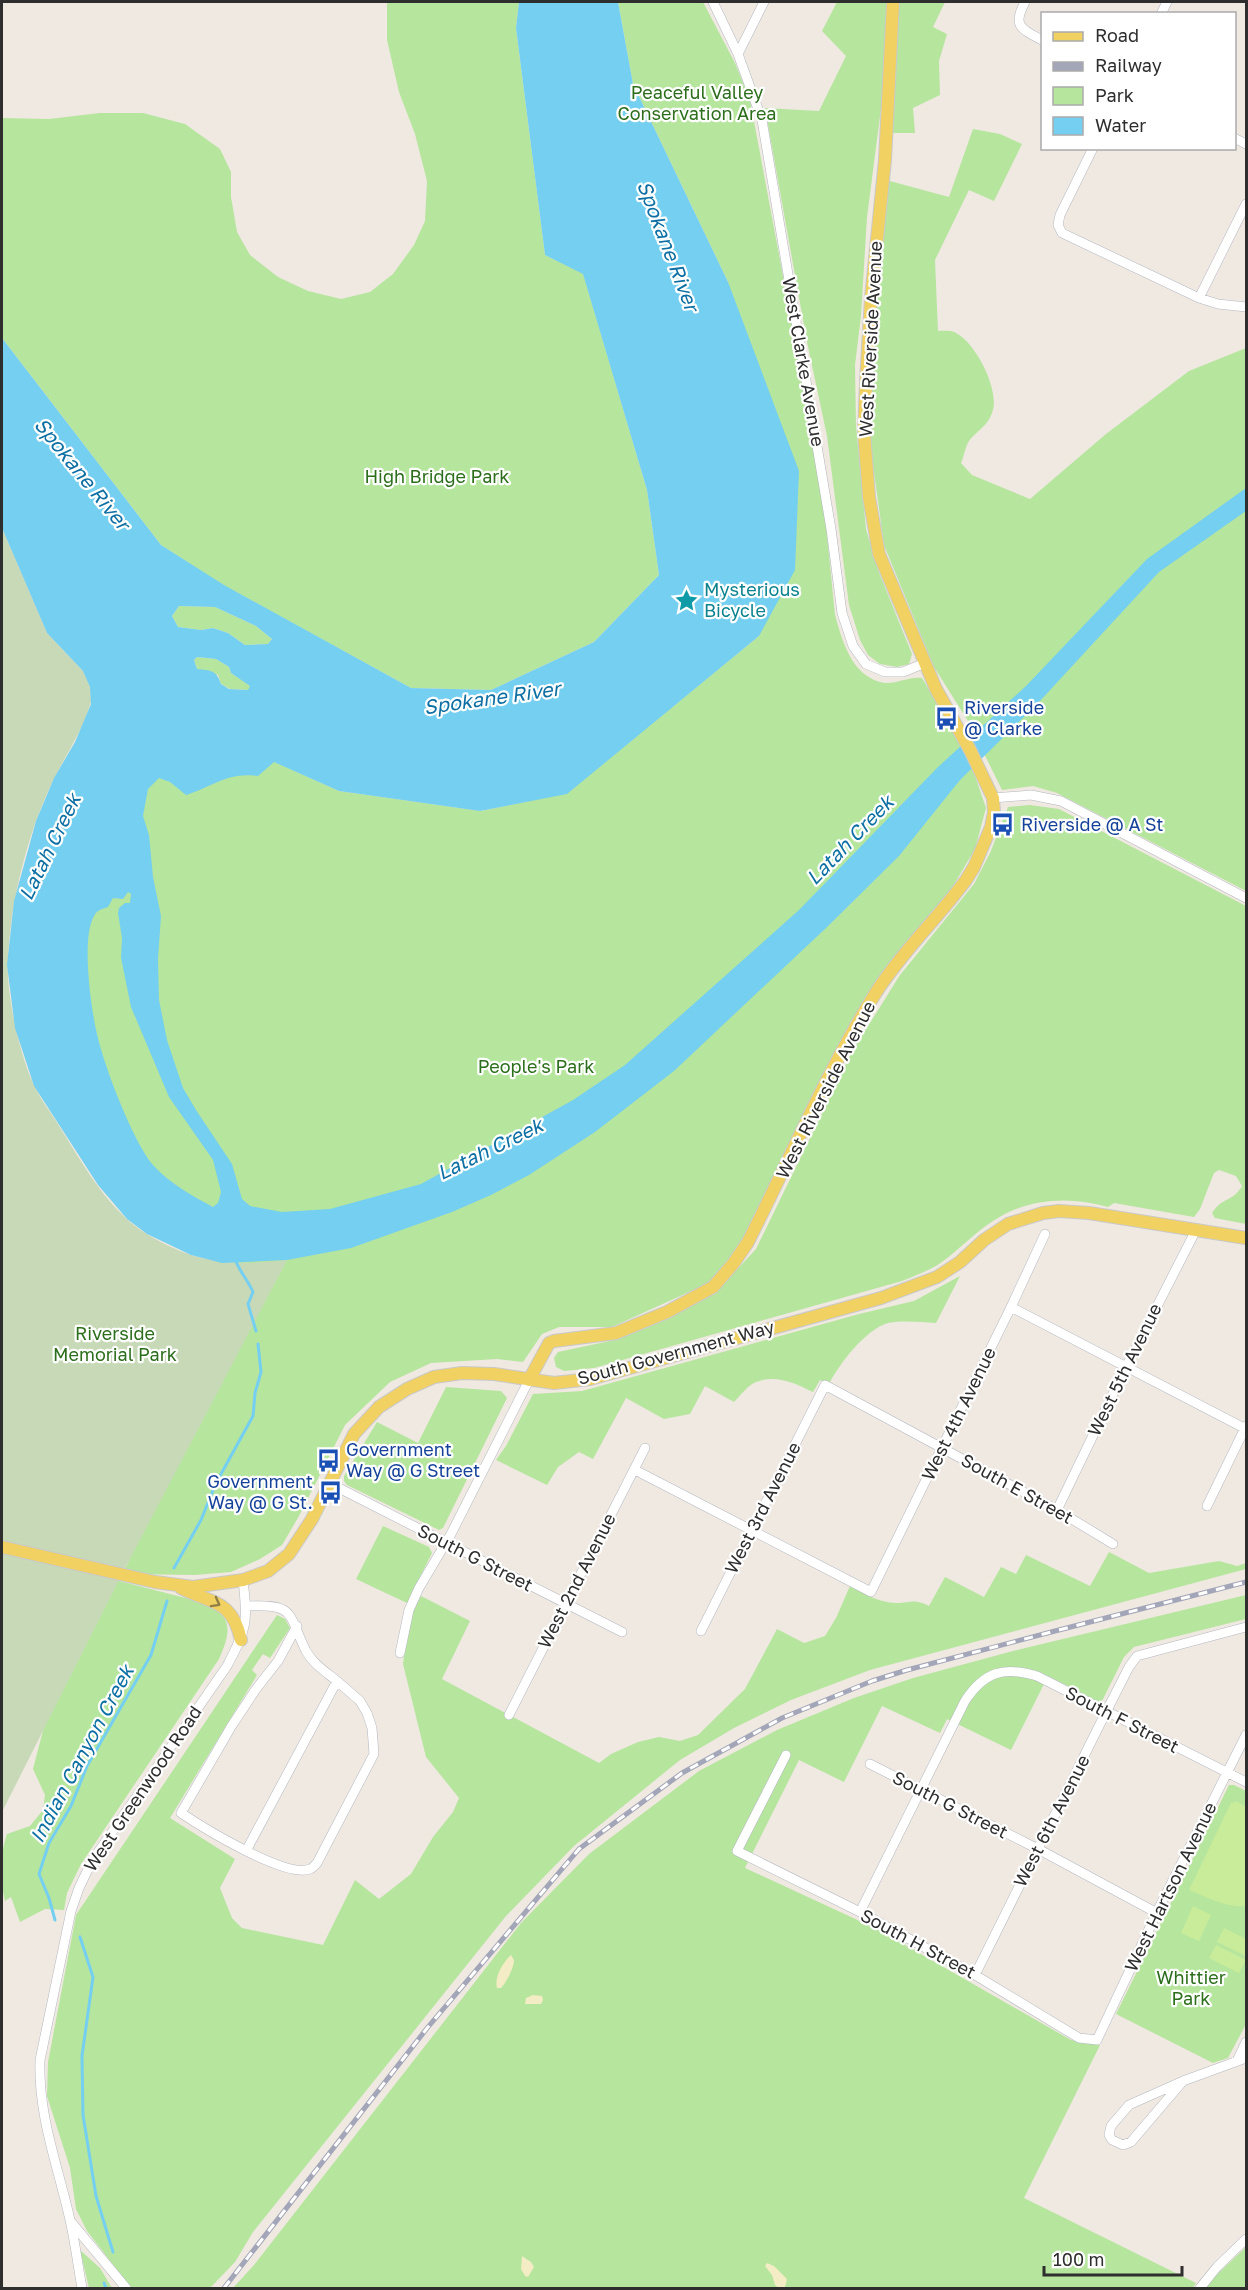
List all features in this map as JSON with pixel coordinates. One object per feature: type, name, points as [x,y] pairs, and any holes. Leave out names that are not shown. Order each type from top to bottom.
[{"type":"main road","name":"West Riverside Avenue","points":[[529,1380],[549,1343],[616,1333],[640,1324],[713,1287],[733,1264],[748,1242],[826,1083],[876,993],[900,960],[952,900],[974,867],[991,826],[994,813],[993,798],[986,780],[940,697],[879,554],[869,497],[864,433],[871,298],[889,96],[893,2]]},
{"type":"main road","name":"South Government Way","points":[[2,1547],[193,1587],[243,1580],[268,1571],[289,1554],[312,1519],[354,1434],[380,1407],[407,1389],[434,1377],[462,1373],[495,1374],[554,1383],[590,1379],[881,1298],[937,1278],[1008,1224],[1043,1213],[1059,1211],[1089,1214],[1246,1238]]},
{"type":"main road","points":[[174,1584],[195,1595],[213,1600],[224,1608],[233,1616],[241,1640]]},
{"type":"street","name":"West Clarke Avenue","points":[[713,2],[738,54],[762,120],[831,529],[842,613],[853,646],[866,664],[885,672],[903,672],[925,663]]},
{"type":"street","points":[[738,54],[764,2]]},
{"type":"street","points":[[1025,2],[1018,14],[1018,22],[1023,30],[1041,39]]},
{"type":"street","points":[[1092,150],[1060,215],[1058,225],[1062,233],[1199,298],[1218,304],[1246,307]]},
{"type":"street","points":[[1199,298],[1246,204]]},
{"type":"street","points":[[993,798],[1031,795],[1061,801],[1246,898]]},
{"type":"street","name":"West 5th Avenue","points":[[1057,1510],[1196,1230]]},
{"type":"street","name":"West 4th Avenue","points":[[751,1530],[872,1592],[1045,1234]]},
{"type":"street","points":[[1011,1307],[1246,1428],[1207,1506]]},
{"type":"street","points":[[400,1653],[409,1611],[529,1380]]},
{"type":"street","name":"South E Street","points":[[825,1385],[1057,1510],[1113,1544]]},
{"type":"street","name":"West 3rd Avenue","points":[[700,1631],[825,1385]]},
{"type":"street","name":"West 2nd Avenue","points":[[509,1715],[645,1448]]},
{"type":"street","points":[[635,1470],[751,1530]]},
{"type":"street","name":"South G Street","points":[[329,1483],[622,1632]]},
{"type":"street","name":"West Greenwood Road","points":[[82,2289],[70,2220],[46,2133],[39,2080],[40,2060],[71,1911],[92,1861],[226,1666],[241,1640],[246,1624],[243,1580]]},
{"type":"street","points":[[246,1606],[271,1605],[288,1613],[297,1626],[307,1652],[314,1662],[360,1701],[372,1728],[374,1754],[317,1863],[311,1869],[302,1870],[262,1860],[210,1833],[181,1813],[231,1727],[278,1661],[297,1626]]},
{"type":"street","name":"West 6th Avenue","points":[[975,1975],[1106,1712],[1137,1656],[1246,1627]]},
{"type":"street","name":"South F Street","points":[[921,1792],[964,1701],[979,1682],[995,1674],[1017,1670],[1037,1676],[1246,1782]]},
{"type":"street","points":[[246,1851],[337,1681]]},
{"type":"street","name":"West Hartson Avenue","points":[[1097,2040],[1157,1913],[1246,1735]]},
{"type":"street","name":"South H Street","points":[[786,1755],[736,1851],[860,1912],[975,1975],[1078,2037],[1097,2040]]},
{"type":"street","name":"South G Street","points":[[870,1764],[921,1792],[1038,1849],[1157,1913]]},
{"type":"street","points":[[860,1912],[921,1792]]},
{"type":"street","points":[[1183,2081],[1131,2142],[1123,2145],[1112,2140],[1109,2135],[1111,2126],[1129,2105],[1183,2081],[1242,2059],[1246,2042]]},
{"type":"street","points":[[70,2220],[126,2289]]},
{"type":"street","points":[[1200,2289],[1217,2267],[1246,2239]]},
{"type":"green space","name":"High Bridge Park","points":[[387,2],[519,2],[516,28],[545,255],[583,273],[647,490],[659,575],[594,642],[491,690],[411,688],[223,585],[161,545],[2,338],[2,118],[49,119],[100,113],[143,113],[185,124],[220,149],[231,172],[231,197],[237,232],[250,255],[278,277],[308,291],[341,299],[370,292],[393,274],[414,245],[425,221],[427,181],[415,134],[399,92],[387,40]]},
{"type":"green space","name":"People's Park","points":[[618,2],[703,2],[735,63],[750,100],[822,484],[835,615],[838,625],[849,655],[862,672],[870,678],[885,683],[922,678],[971,764],[986,808],[975,849],[946,898],[884,971],[742,1242],[711,1282],[612,1327],[559,1327],[542,1334],[523,1362],[497,1359],[431,1363],[390,1382],[345,1425],[282,1545],[260,1559],[231,1572],[195,1575],[122,1574],[128,1563],[234,1248],[32,1047],[133,698],[339,791],[481,811],[567,793],[759,636],[728,282],[633,84]]},
{"type":"green space","points":[[837,2],[888,2],[883,93],[867,217],[861,316],[855,365],[856,426],[866,529],[878,570],[912,654],[909,664],[897,667],[880,664],[868,655],[860,640],[849,605],[827,436],[807,342],[765,108],[819,111],[846,56],[822,31]]},
{"type":"green space","points":[[898,2],[945,2],[933,27],[947,34],[939,61],[940,95],[913,108],[915,133],[891,133]]},
{"type":"green space","points":[[973,129],[1000,134],[1022,144],[994,201],[969,190],[935,260],[938,331],[954,332],[964,338],[979,357],[993,393],[994,404],[990,418],[969,441],[961,463],[972,475],[1030,499],[1106,434],[1189,371],[1246,348],[1246,891],[1057,793],[1033,786],[1002,790],[968,721],[934,667],[884,545],[867,421],[886,180],[949,197]]},
{"type":"green space","name":"Riverside Memorial Park","points":[[2,528],[47,633],[83,671],[91,692],[90,705],[83,724],[54,779],[36,822],[28,845],[12,917],[8,963],[9,992],[20,1044],[30,1075],[41,1098],[98,1187],[133,1224],[165,1244],[198,1257],[248,1263],[287,1260],[122,1574],[2,1812]]},
{"type":"green space","points":[[179,606],[215,607],[256,626],[272,639],[268,644],[245,645],[228,633],[213,628],[201,630],[178,627],[172,616]]},
{"type":"green space","points":[[197,657],[216,659],[229,667],[231,673],[251,686],[248,690],[230,689],[221,684],[218,675],[197,669],[194,660]]},
{"type":"green space","points":[[1030,805],[1059,809],[1246,906],[1246,1224],[1215,1218],[1212,1213],[1220,1204],[1235,1195],[1242,1186],[1236,1176],[1219,1170],[1214,1173],[1200,1209],[1194,1217],[1114,1203],[1108,1207],[1079,1201],[1049,1201],[1034,1204],[1006,1213],[979,1231],[939,1264],[902,1281],[594,1368],[564,1371],[556,1367],[554,1358],[558,1352],[619,1339],[670,1318],[718,1290],[756,1249],[853,1050],[900,975],[974,884],[990,853],[1008,807]]},
{"type":"green space","points":[[960,1276],[936,1323],[888,1323],[871,1332],[854,1348],[829,1384],[820,1380],[813,1392],[778,1379],[763,1380],[750,1386],[734,1402],[705,1386],[690,1414],[664,1419],[626,1398],[593,1459],[579,1452],[558,1467],[547,1485],[496,1460],[506,1446],[533,1394],[582,1391],[859,1314],[914,1301]]},
{"type":"green space","points":[[446,1387],[501,1391],[507,1398],[443,1528],[439,1530],[347,1485],[344,1476],[377,1422],[418,1443]]},
{"type":"green space","points":[[383,1526],[429,1547],[432,1553],[407,1603],[356,1579]]},
{"type":"green space","points":[[1109,1552],[1149,1573],[1219,1561],[1237,1566],[1246,1563],[1246,1569],[870,1670],[791,1700],[734,1728],[680,1760],[574,1846],[506,1916],[253,2232],[235,2262],[210,2288],[131,2288],[87,2231],[76,2209],[70,2168],[47,2096],[48,2062],[76,1915],[277,1615],[285,1619],[290,1628],[270,1658],[263,1654],[252,1670],[257,1675],[170,1818],[235,1859],[220,1888],[232,1918],[242,1928],[323,1945],[355,1880],[379,1899],[411,1874],[433,1837],[453,1812],[459,1798],[426,1757],[403,1664],[409,1620],[421,1596],[470,1621],[442,1679],[599,1763],[611,1754],[638,1742],[659,1737],[680,1741],[698,1735],[745,1689],[777,1629],[804,1643],[825,1636],[850,1586],[884,1601],[916,1602],[929,1606],[945,1577],[984,1597],[1001,1567],[1016,1574],[1026,1555],[1090,1586]]},
{"type":"green space","points":[[96,1575],[209,1604],[223,1616],[228,1628],[227,1635],[219,1659],[81,1864],[67,1893],[64,1910],[45,1909],[20,1922],[11,1897],[5,1901],[3,1893],[3,1850],[7,1834],[30,1826],[43,1810],[45,1795],[33,1769],[70,1626]]},
{"type":"green space","points":[[1246,1595],[1246,1619],[1134,1647],[1124,1657],[1101,1703],[1048,1676],[1011,1750],[947,1719],[940,1733],[882,1706],[844,1782],[799,1760],[745,1868],[879,1930],[1071,2040],[1100,2045],[1024,2198],[1196,2283],[1193,2288],[233,2288],[254,2265],[521,1923],[589,1854],[699,1771],[777,1730],[854,1698],[913,1678],[1013,1651]]},
{"type":"green space","name":"Whittier Park","points":[[1229,1785],[1246,1791],[1246,2024],[1228,2058],[1213,2063],[1116,2014]]},
{"type":"green space","points":[[1236,1801],[1246,1807],[1246,1906],[1224,1904],[1189,1890],[1231,1803]]},
{"type":"green space","points":[[1193,1906],[1211,1915],[1199,1941],[1181,1933]]},
{"type":"green space","points":[[1224,1928],[1246,1939],[1246,1956],[1217,1942]]},
{"type":"green space","points":[[1216,1945],[1246,1960],[1239,1973],[1209,1958]]},
{"type":"green space","points":[[1246,2247],[1246,2288],[1205,2288],[1209,2282]]},
{"type":"green space","points":[[80,2250],[100,2268],[112,2288],[89,2288]]},
{"type":"sand","points":[[511,1955],[514,1963],[511,1971],[503,1986],[497,1988],[500,1970]]},
{"type":"sand","points":[[533,1995],[542,1996],[541,2004],[525,2004],[526,1998]]},
{"type":"sand","points":[[522,2256],[534,2267],[528,2277],[521,2269]]},
{"type":"sand","points":[[767,2263],[774,2266],[787,2279],[785,2287],[779,2288],[775,2285],[772,2275],[765,2266]]},
{"type":"water","points":[[519,2],[618,2],[633,84],[728,282],[799,471],[795,570],[759,636],[567,794],[480,811],[339,791],[274,762],[258,776],[229,778],[186,795],[170,782],[159,778],[148,789],[143,816],[149,835],[153,877],[161,916],[158,959],[159,1000],[167,1040],[183,1088],[232,1164],[242,1199],[250,1206],[282,1212],[330,1209],[421,1184],[573,1100],[625,1065],[799,910],[937,768],[1026,686],[1147,559],[1246,488],[1246,511],[1159,572],[1039,702],[960,780],[899,856],[674,1071],[595,1132],[529,1175],[491,1195],[452,1212],[351,1248],[287,1260],[222,1263],[191,1255],[147,1234],[127,1219],[98,1185],[34,1086],[15,1028],[7,965],[14,901],[36,821],[54,778],[75,742],[91,704],[90,687],[83,671],[47,633],[2,528],[2,338],[161,545],[224,585],[411,688],[491,690],[594,642],[659,575],[647,490],[583,274],[545,255],[516,28]],"holes":[[[179,606],[215,607],[256,626],[272,639],[268,644],[245,645],[228,633],[213,628],[201,630],[178,627],[172,616]],[[197,657],[216,659],[229,667],[231,673],[250,686],[248,690],[229,689],[221,684],[218,676],[213,672],[197,669],[194,660]],[[128,892],[131,894],[130,903],[125,903],[119,908],[118,913],[122,938],[121,958],[131,1007],[169,1097],[213,1160],[221,1192],[218,1203],[213,1207],[173,1183],[153,1165],[145,1154],[128,1121],[101,1048],[92,1008],[88,974],[90,926],[95,914],[108,907],[113,898],[123,899]]]},
{"type":"waterway","name":"Indian Canyon Creek","points":[[235,1259],[253,1292],[248,1304],[256,1331]]},
{"type":"waterway","name":"Indian Canyon Creek","points":[[174,1568],[201,1520],[216,1483],[253,1416],[255,1393],[261,1372],[258,1344]]},
{"type":"waterway","name":"Indian Canyon Creek","points":[[55,1920],[39,1874],[49,1843],[71,1806],[87,1766],[151,1655],[167,1601]]},
{"type":"waterway","name":"Indian Canyon Creek","points":[[80,1937],[93,1977],[82,2056],[83,2115],[96,2196],[113,2252]]},
{"type":"waterway","name":"Indian Canyon Creek","points":[[104,2283],[106,2288]]},
{"type":"railway","points":[[224,2288],[428,2027],[579,1849],[682,1773],[782,1718],[872,1681],[1246,1582]]},
{"type":"place","name":"Mysterious Bicycle","points":[[686,600]]},
{"type":"place","name":"Riverside @ Clarke","points":[[946,718]]},
{"type":"place","name":"Riverside @ A St","points":[[1003,825]]},
{"type":"place","name":"Government Way @ G Street","points":[[328,1460]]},
{"type":"place","name":"Government Way @ G St.","points":[[331,1492]]},
{"type":"park label","name":"Peaceful Valley Conservation Area","points":[[697,103]]},
{"type":"water label","name":"Spokane River","points":[[668,246]]},
{"type":"water label","name":"Spokane River","points":[[82,474]]},
{"type":"water label","name":"Spokane River","points":[[492,698]]},
{"type":"water label","name":"Latah Creek","points":[[850,840]]},
{"type":"water label","name":"Latah Creek","points":[[50,847]]},
{"type":"water label","name":"Latah Creek","points":[[490,1149]]}]
